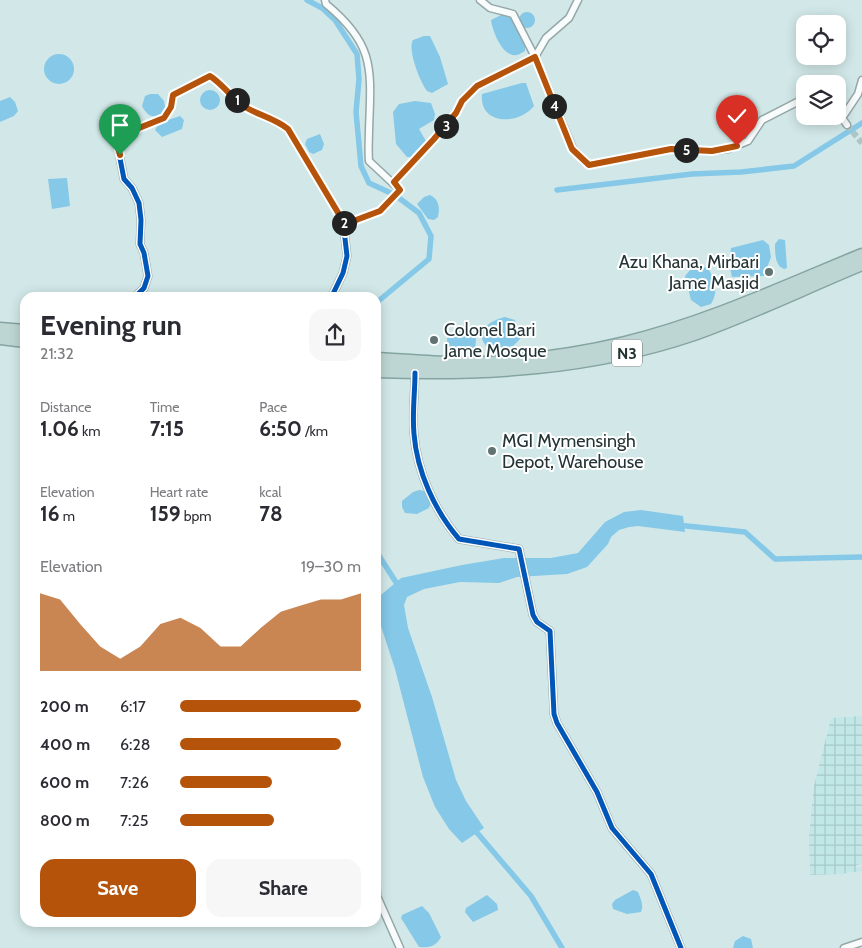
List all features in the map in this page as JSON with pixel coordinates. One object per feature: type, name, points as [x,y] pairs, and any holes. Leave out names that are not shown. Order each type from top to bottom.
[{"type":"highway","name":"N3","points":[[381,359],[499,362],[563,356],[625,343],[689,324],[756,299],[862,255]]},
{"type":"highway","name":"N3","points":[[381,371],[453,374],[528,370],[605,358],[694,334],[862,264]]},
{"type":"highway","points":[[0,329],[20,331]]},
{"type":"highway","points":[[0,338],[20,340]]},
{"type":"street","points":[[326,0],[326,4],[351,28],[365,52],[370,72],[369,161],[380,173],[394,182],[400,190],[380,211],[356,220],[345,233]]},
{"type":"street","points":[[480,0],[490,8],[513,14],[535,57],[572,149],[589,165],[671,149],[712,151],[728,149],[748,141],[762,120],[796,103]]},
{"type":"street","points":[[394,182],[440,133],[456,113],[462,101],[477,86],[535,57],[546,38],[569,18],[578,0]]},
{"type":"street","points":[[140,292],[144,288],[148,276],[144,253],[140,244],[141,220],[139,203],[132,188],[124,178],[117,143],[139,128],[164,118],[171,107],[173,95],[210,76],[222,83],[240,103],[276,120],[288,129],[343,221],[347,256],[343,273],[334,292]]},
{"type":"street","points":[[846,108],[858,94],[862,80]]},
{"type":"street","points":[[415,372],[414,434],[417,453],[432,496],[447,525],[459,539],[519,548],[522,555],[533,615],[537,622],[550,631],[554,714],[557,723],[597,792],[612,828],[651,874],[680,948]]},
{"type":"street","points":[[381,905],[400,948]]},
{"type":"street","points":[[844,948],[862,942]]},
{"type":"shaded area","points":[[862,716],[862,864],[856,865],[857,868],[862,867],[862,871],[810,875],[809,837],[814,786],[831,718]]},
{"type":"water","points":[[527,12],[533,14],[535,20],[533,26],[527,28],[521,26],[519,20],[521,14]]},
{"type":"water","points":[[503,14],[512,18],[525,44],[525,51],[519,54],[514,55],[506,52],[493,29],[491,20]]},
{"type":"water","points":[[430,36],[440,57],[448,84],[432,93],[427,91],[421,80],[413,58],[413,40]]},
{"type":"water","points":[[59,54],[70,58],[74,69],[70,80],[59,84],[48,80],[44,69],[48,58]]},
{"type":"water","points":[[526,83],[534,106],[527,112],[519,117],[501,119],[493,117],[487,112],[483,104],[482,94]]},
{"type":"water","points":[[210,90],[217,93],[220,100],[217,107],[210,110],[203,107],[200,100],[203,93]]},
{"type":"water","points":[[158,94],[164,101],[166,112],[155,117],[147,113],[142,106],[145,96]]},
{"type":"water","points":[[10,97],[15,102],[18,111],[14,116],[0,122],[0,101]]},
{"type":"water","points":[[415,101],[431,103],[435,114],[434,120],[419,129],[426,141],[425,146],[412,157],[407,157],[396,144],[393,112],[399,104]]},
{"type":"water","points":[[180,116],[184,120],[182,129],[162,137],[155,130],[159,123]]},
{"type":"water","points":[[320,134],[324,144],[322,150],[313,154],[309,152],[305,144],[307,139]]},
{"type":"water","points":[[67,178],[70,206],[52,209],[48,179]]},
{"type":"water","points":[[430,195],[437,201],[439,207],[438,217],[434,220],[428,219],[417,204],[424,197]]},
{"type":"water","points":[[779,239],[785,240],[787,268],[784,269],[777,262],[775,255],[775,244]]},
{"type":"water","points":[[763,240],[769,245],[771,257],[764,276],[732,277],[729,263],[731,248]]},
{"type":"water","points":[[703,267],[708,268],[714,281],[715,295],[711,304],[701,307],[691,300],[685,276],[690,270]]},
{"type":"water","points":[[505,317],[515,320],[521,338],[513,346],[489,349],[482,338],[484,328],[493,321]]},
{"type":"water","points":[[458,331],[473,331],[476,339],[475,351],[465,353],[448,351],[447,339],[449,336]]},
{"type":"water","points":[[425,491],[431,502],[429,508],[417,514],[405,513],[402,501],[413,492]]},
{"type":"water","points":[[641,510],[683,516],[685,532],[638,526],[629,527],[619,530],[611,537],[608,544],[587,567],[567,574],[517,577],[499,583],[460,582],[424,589],[407,597],[404,605],[408,628],[432,697],[456,780],[466,801],[484,828],[462,843],[449,829],[435,807],[423,777],[395,669],[381,626],[381,595],[401,578],[504,558],[551,558],[578,553],[605,522],[624,512]]},
{"type":"water","points":[[633,890],[638,892],[642,905],[641,912],[627,914],[613,909],[612,904],[615,900]]},
{"type":"water","points":[[487,895],[497,904],[498,910],[473,922],[465,912],[466,908]]},
{"type":"water","points":[[422,906],[429,913],[441,937],[437,943],[429,947],[419,947],[401,918],[402,915]]},
{"type":"water","points":[[743,936],[751,939],[753,948],[733,948],[735,941]]},
{"type":"waterway","points":[[307,0],[322,8],[335,20],[357,54],[359,79],[356,112],[361,166],[369,183],[395,195],[419,213],[431,236],[429,259],[381,299]]},
{"type":"waterway","points":[[557,190],[692,174],[741,172],[794,166],[862,123]]},
{"type":"waterway","points":[[677,525],[745,532],[775,559],[862,557]]},
{"type":"waterway","points":[[381,559],[399,587]]},
{"type":"waterway","points":[[473,828],[531,896],[562,948]]},
{"type":"tunnel","points":[[847,125],[862,143]]},
{"type":"cycle path","points":[[140,292],[144,288],[148,276],[144,253],[140,244],[141,220],[139,203],[132,188],[124,179],[117,143],[139,128],[164,118],[171,107],[173,95],[210,76],[239,103],[288,129],[343,221],[347,256],[343,273],[334,292]]},
{"type":"cycle path","points":[[415,373],[413,411],[416,448],[423,477],[435,503],[459,539],[519,549],[533,615],[537,622],[550,631],[554,714],[557,723],[597,792],[612,828],[651,874],[681,948]]},
{"type":"place","name":"Azu Khana, Mirbari Jame Masjid","points":[[769,272]]},
{"type":"place","name":"Colonel Bari Jame Mosque","points":[[434,340]]},
{"type":"place","name":"MGI Mymensingh Depot, Warehouse","points":[[492,451]]},
{"type":"route","points":[[120,155],[117,143],[139,128],[164,118],[171,107],[173,95],[210,76],[222,83],[240,103],[276,120],[288,129],[343,221],[345,233],[356,220],[380,211],[400,190],[394,182],[434,139],[456,113],[462,101],[477,86],[535,57],[572,149],[589,165],[646,152],[671,149],[712,151],[737,146]]}]
